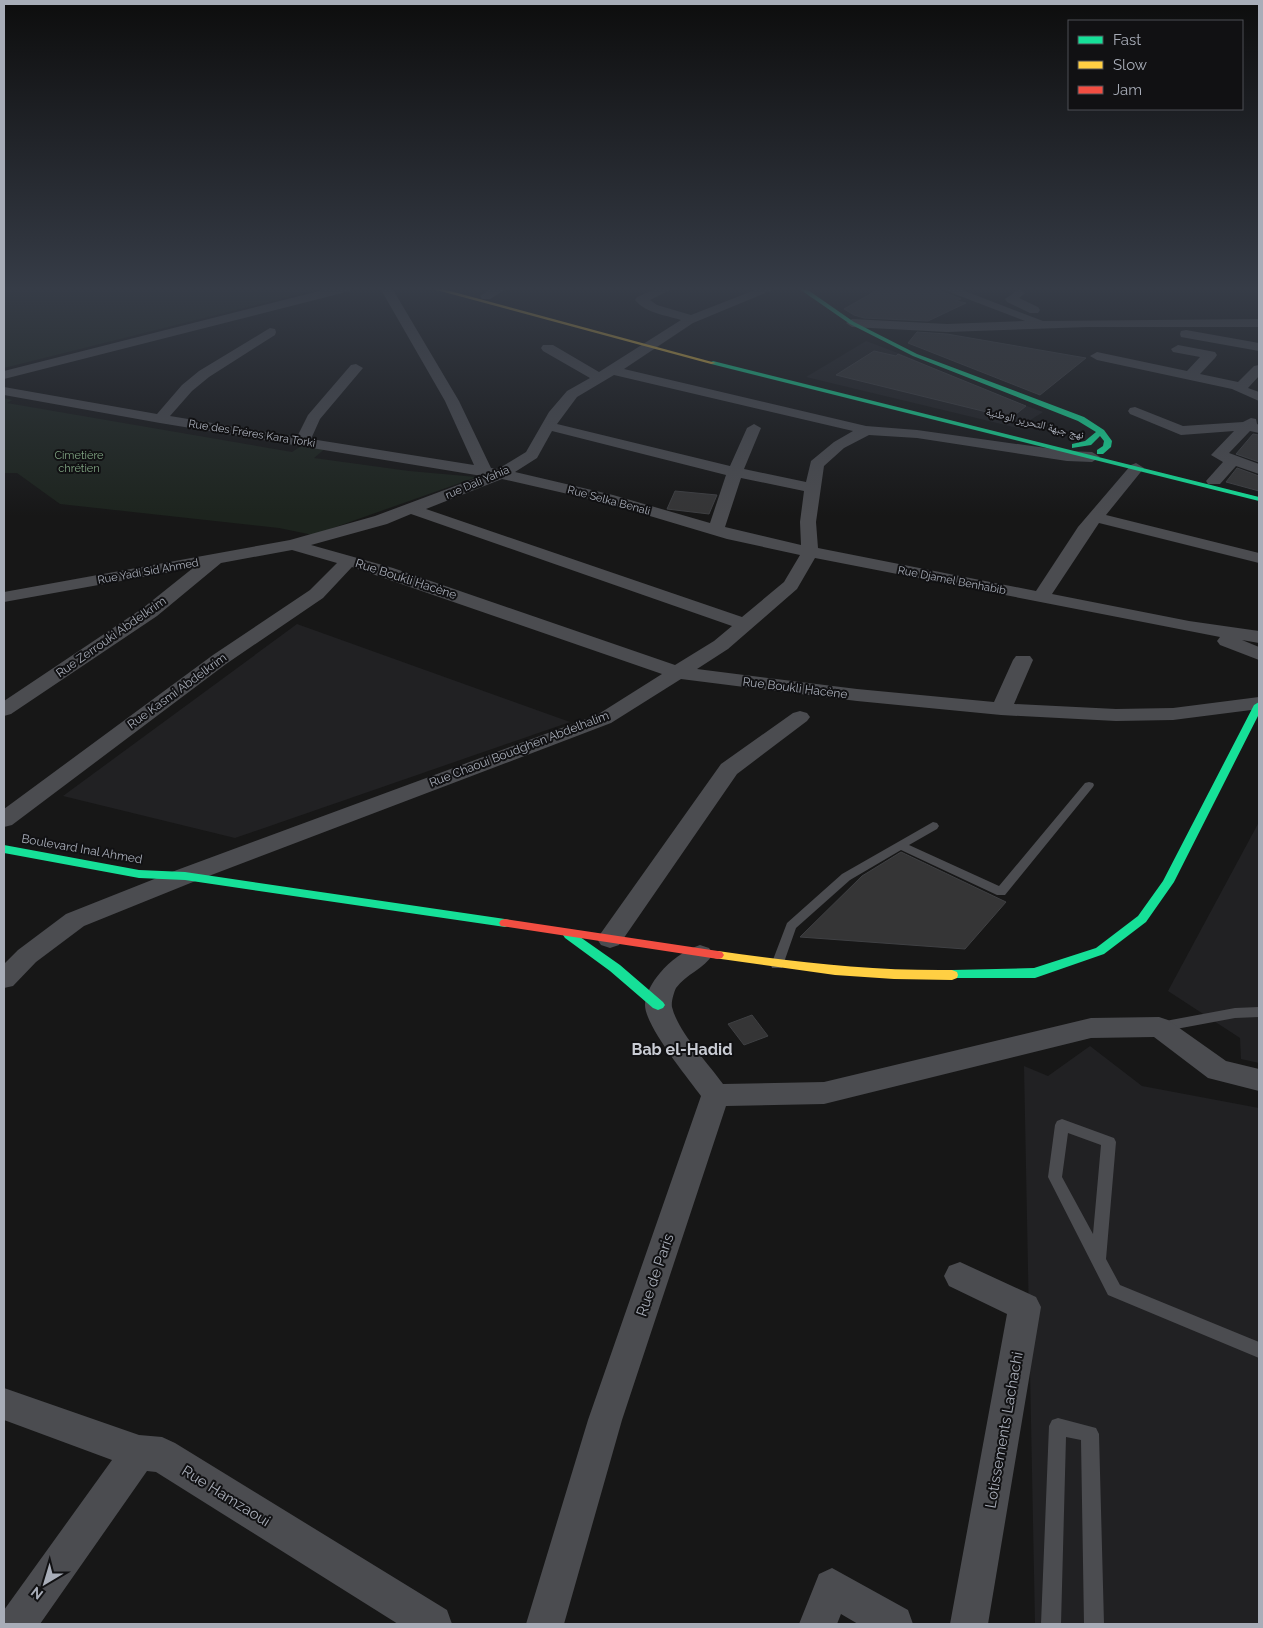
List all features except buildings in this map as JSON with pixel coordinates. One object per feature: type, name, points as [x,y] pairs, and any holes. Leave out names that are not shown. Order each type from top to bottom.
[{"type":"main road","name":"نهج جبهة التحرير الوطنية","points":[[733,364],[1259,493]]},
{"type":"main road","points":[[938,364],[1081,419],[1101,432],[1108,441],[1107,447],[1097,454]]},
{"type":"main road","points":[[1072,448],[1088,443],[1101,432]]},
{"type":"main road","name":"نهج جبهة التحرير الوطنية","points":[[1097,454],[1136,468],[1259,499]]},
{"type":"main road","name":"Boulevard Inal Ahmed","points":[[4,849],[139,874],[185,876],[564,931],[777,965],[923,976],[1035,973],[1100,951],[1142,919],[1168,882],[1259,704]]},
{"type":"main road","points":[[564,931],[616,968],[658,1005]]},
{"type":"street","points":[[4,375],[47,364]]},
{"type":"street","points":[[160,419],[187,388],[220,364]]},
{"type":"street","points":[[431,364],[475,446],[493,473]]},
{"type":"street","points":[[575,364],[598,378]]},
{"type":"street","name":"rue Dali Yahia","points":[[292,545],[411,509],[532,455],[554,415],[572,394],[621,364]]},
{"type":"street","points":[[1134,364],[1241,387]]},
{"type":"street","points":[[1190,376],[1201,364]]},
{"type":"street","points":[[302,441],[313,418],[356,368]]},
{"type":"street","points":[[1259,369],[1239,390],[1259,397]]},
{"type":"street","points":[[612,370],[866,430],[917,434],[1079,457],[1097,454]]},
{"type":"street","name":"Rue des Fréres Kara Torki","points":[[4,391],[160,419],[493,473]]},
{"type":"street","points":[[1135,410],[1181,431],[1253,427]]},
{"type":"street","points":[[1259,414],[1253,427],[1219,453],[1221,457],[1259,469]]},
{"type":"street","points":[[548,426],[734,472],[792,485],[812,487]]},
{"type":"street","points":[[716,530],[734,472],[754,428]]},
{"type":"street","points":[[810,552],[808,522],[816,464],[839,445],[866,430]]},
{"type":"street","points":[[1006,448],[1072,448]]},
{"type":"street","points":[[1214,481],[1232,461]]},
{"type":"street","points":[[1041,598],[1096,517],[1136,468]]},
{"type":"street","name":"Rue Selka Benali","points":[[493,473],[607,498],[716,530]]},
{"type":"street","points":[[411,509],[743,624]]},
{"type":"street","points":[[1096,517],[1259,558]]},
{"type":"street","name":"Rue Djamel Benhabib","points":[[716,530],[810,552],[1189,627]]},
{"type":"street","name":"Rue Yadi Sid Ahmed","points":[[4,597],[292,545]]},
{"type":"street","name":"Rue Boukli Hacène","points":[[292,545],[348,560],[675,672],[857,695],[1001,709],[1116,715],[1173,714],[1259,704]]},
{"type":"street","name":"Rue Chaoui Boudghen Abdelhalim","points":[[4,979],[26,956],[75,920],[185,876],[604,718],[722,644],[791,584],[810,552]]},
{"type":"street","name":"Rue Zerrouki Abdelkrim","points":[[4,710],[150,612],[216,559]]},
{"type":"street","name":"Rue Kasmi Abdelkrim","points":[[4,820],[253,635],[327,586],[338,576],[348,560]]},
{"type":"street","points":[[1189,627],[1259,637]]},
{"type":"street","points":[[1189,627],[1259,654]]},
{"type":"street","points":[[1001,709],[1023,660]]},
{"type":"street","points":[[610,939],[729,769],[800,717]]},
{"type":"street","points":[[700,954],[676,971],[663,987],[658,1005],[668,1029],[716,1095],[824,1093],[1091,1028],[1159,1027],[1218,1070],[1259,1080]]},
{"type":"street","name":"Rue de Paris","points":[[545,1624],[605,1420],[716,1095]]},
{"type":"street","name":"Lotissements Lachachi","points":[[960,1276],[1025,1307],[969,1624]]},
{"type":"street","name":"Rue Hamzaoui","points":[[4,1404],[139,1452],[162,1456],[433,1624]]},
{"type":"street","points":[[18,1624],[139,1452]]},
{"type":"street","points":[[818,1624],[832,1587],[894,1624]]},
{"type":"lane","points":[[900,845],[1000,892],[1089,786]]},
{"type":"lane","points":[[777,965],[791,926],[846,877],[933,826]]},
{"type":"lane","points":[[1159,1027],[1235,1013],[1259,1012]]},
{"type":"lane","points":[[1098,1259],[1109,1142],[1062,1125],[1055,1177],[1114,1290],[1259,1350]]},
{"type":"lane","points":[[1051,1624],[1058,1426],[1090,1434],[1094,1624]]},
{"type":"shaded area","points":[[828,364],[924,364],[976,387],[1043,412],[1018,428],[806,377]]},
{"type":"shaded area","points":[[297,624],[570,722],[235,838],[63,796]]},
{"type":"shaded area","points":[[1259,822],[1259,1063],[1241,1059],[1240,1038],[1168,991]]},
{"type":"shaded area","points":[[1090,1046],[1142,1086],[1259,1108],[1259,1624],[1035,1624],[1024,1066],[1048,1076]]},
{"type":"green space","points":[[4,364],[20,364],[4,368]]},
{"type":"green space","name":"Cimetière chrétien","points":[[4,398],[12,400],[7,403],[292,452],[301,446],[327,447],[314,458],[409,471],[477,477],[313,535],[279,528],[60,504],[17,473],[4,473]]},
{"type":"traffic: fast","points":[[717,364],[1259,499]]},
{"type":"traffic: fast","points":[[938,364],[1081,419],[1101,432],[1108,441],[1107,447],[1100,452]]},
{"type":"traffic: fast","points":[[1075,446],[1088,443],[1101,432]]},
{"type":"traffic: fast","points":[[952,975],[1035,973],[1100,951],[1142,919],[1168,882],[1259,705]]},
{"type":"traffic: fast","points":[[4,849],[139,874],[185,876],[505,923]]},
{"type":"traffic: fast","points":[[569,935],[615,968],[658,1005]]},
{"type":"traffic: slow","points":[[718,955],[864,973],[952,975]]},
{"type":"traffic: jam","points":[[505,923],[718,955]]},
{"type":"district","name":"Bab el-Hadid","points":[[682,1049]]}]
